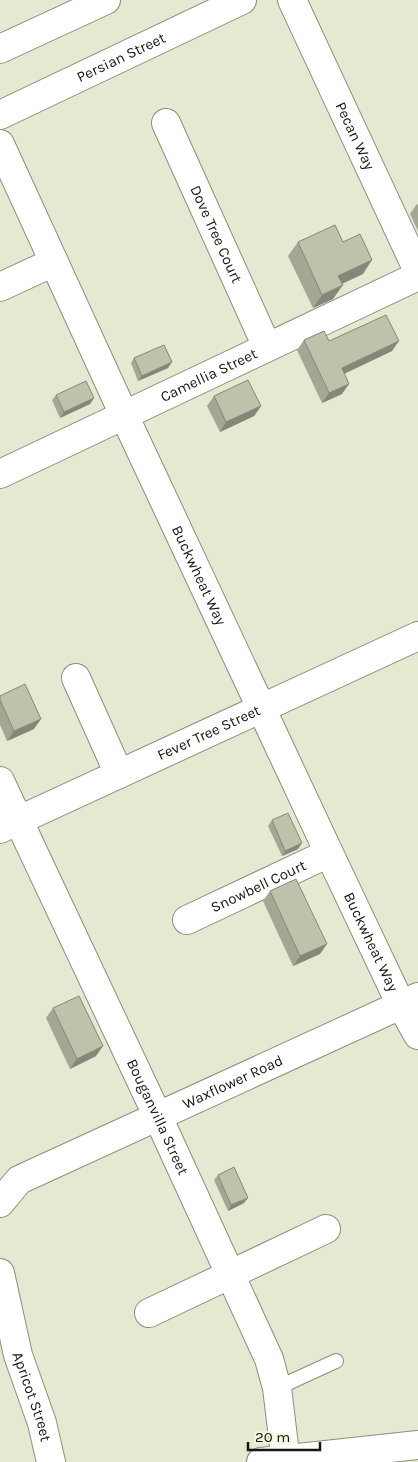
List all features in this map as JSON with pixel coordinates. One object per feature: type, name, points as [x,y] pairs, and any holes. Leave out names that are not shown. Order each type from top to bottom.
[{"type":"street","points":[[0,49],[106,0]]},
{"type":"street","name":"Persian Street","points":[[0,114],[242,0]]},
{"type":"street","name":"Pecan Way","points":[[292,0],[418,271]]},
{"type":"street","name":"Dove Tree Court","points":[[166,123],[267,347]]},
{"type":"street","name":"Buckwheat Way","points":[[0,144],[124,415],[329,853],[410,1001],[418,1035]]},
{"type":"street","points":[[0,287],[54,262]]},
{"type":"street","name":"Camellia Street","points":[[0,474],[418,276]]},
{"type":"street","name":"Fever Tree Street","points":[[9,825],[418,636]]},
{"type":"street","points":[[76,678],[119,774]]},
{"type":"street","name":"Bouganvilla Street","points":[[0,781],[9,825],[158,1117],[269,1359],[277,1388],[278,1461]]},
{"type":"street","name":"Snowbell Court","points":[[187,920],[329,853]]},
{"type":"street","name":"Waxflower Road","points":[[0,1203],[10,1177],[158,1117],[410,1001]]},
{"type":"street","points":[[149,1313],[326,1229]]},
{"type":"street","name":"Apricot Street","points":[[0,1273],[18,1355],[42,1423],[51,1462]]},
{"type":"street","points":[[278,1461],[417,1444]]},
{"type":"lane","points":[[277,1388],[336,1361]]},
{"type":"building","points":[[335,225],[343,242],[360,234],[372,260],[338,276],[343,285],[322,295],[298,242]]},
{"type":"building","points":[[386,315],[399,341],[342,368],[349,384],[329,393],[304,340],[324,331],[329,341]]},
{"type":"building","points":[[164,345],[172,362],[142,376],[134,358]]},
{"type":"building","points":[[248,380],[261,406],[226,422],[214,396]]},
{"type":"building","points":[[86,381],[94,398],[64,412],[56,395]]},
{"type":"building","points":[[25,684],[41,719],[14,731],[0,696]]},
{"type":"building","points":[[288,813],[302,843],[285,851],[272,820]]},
{"type":"building","points":[[296,879],[327,944],[300,956],[270,891]]},
{"type":"building","points":[[79,996],[103,1046],[77,1059],[53,1008]]},
{"type":"building","points":[[234,1167],[248,1198],[231,1205],[218,1175]]}]
